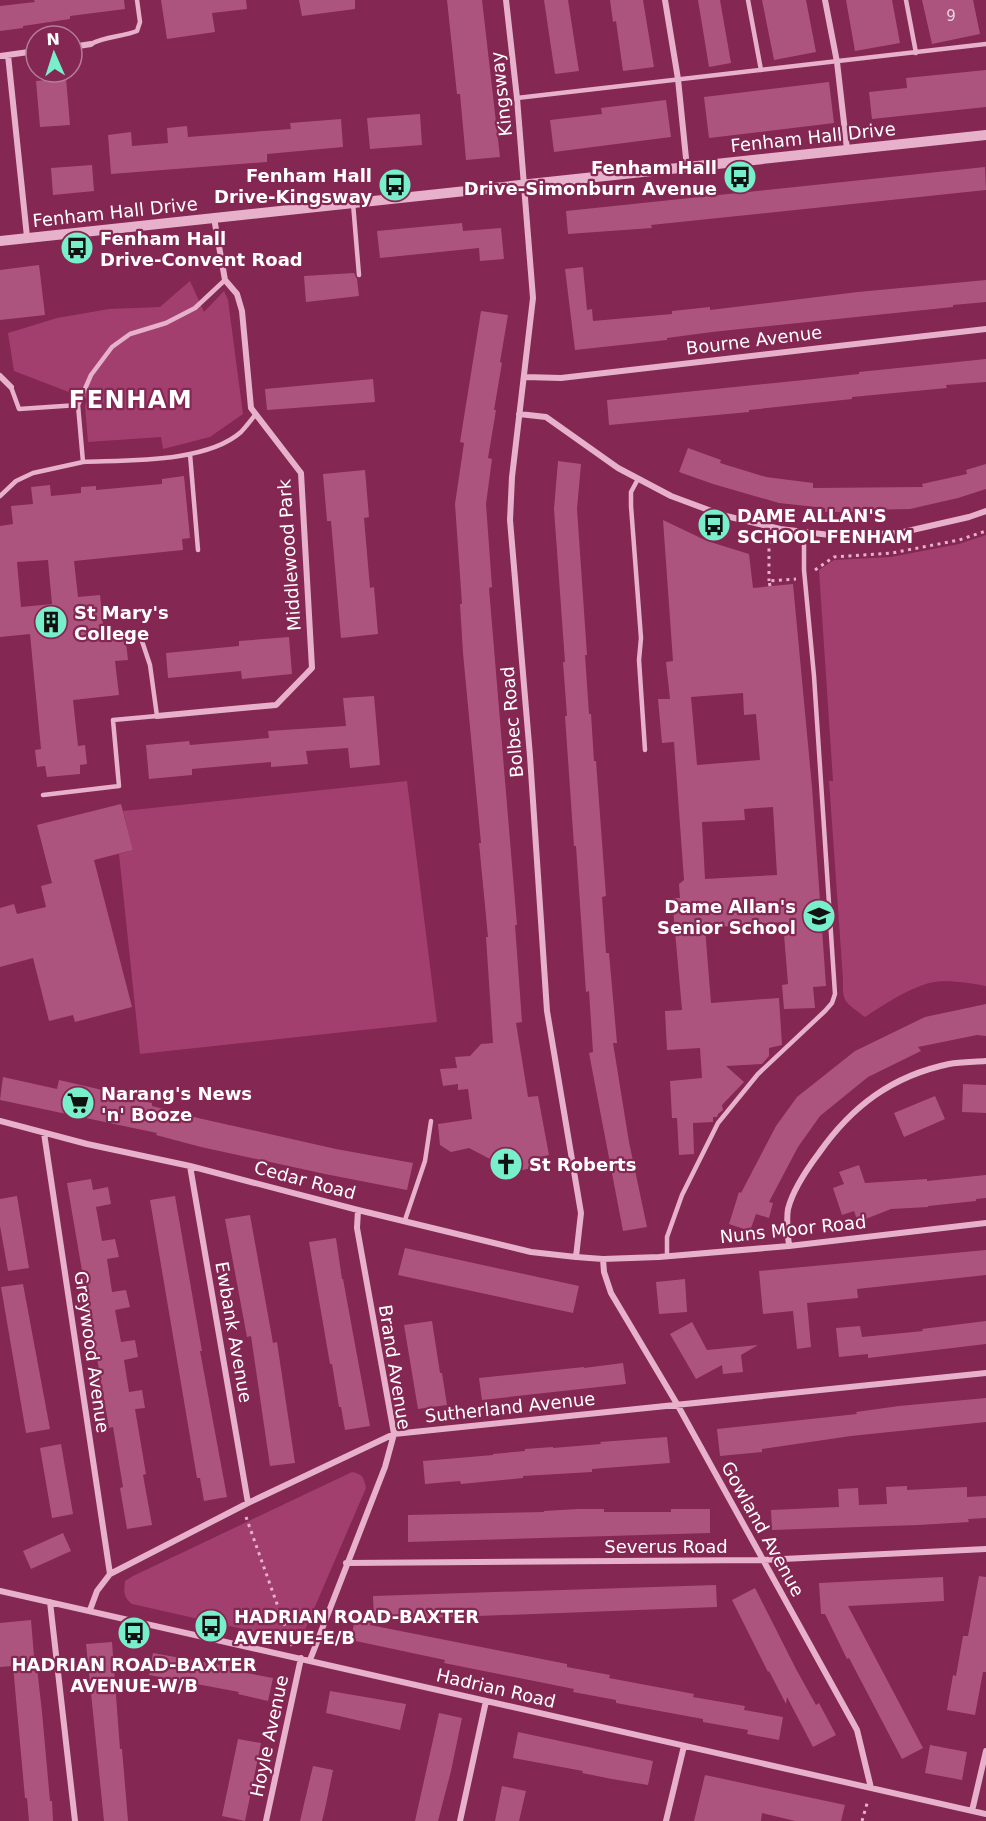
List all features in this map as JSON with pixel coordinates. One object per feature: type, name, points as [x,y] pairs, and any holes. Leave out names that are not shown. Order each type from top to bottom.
[{"type":"street","name":"Kingsway","points":[[506,0],[524,184]]},
{"type":"street","points":[[665,0],[678,79],[687,168]]},
{"type":"street","points":[[825,0],[837,62],[847,149]]},
{"type":"street","points":[[84,45],[91,44]]},
{"type":"street","points":[[0,56],[24,53]]},
{"type":"street","points":[[8,55],[27,237]]},
{"type":"street","name":"Fenham Hall Drive","points":[[0,241],[986,135]]},
{"type":"street","name":"Bolbec Road","points":[[524,184],[533,298],[512,477],[510,520],[530,756],[547,1011],[581,1213],[576,1257]]},
{"type":"street","name":"Middlewood Park","points":[[157,716],[276,705],[312,668],[301,473],[251,408],[242,311],[237,294],[225,280],[214,218]]},
{"type":"street","name":"Bourne Avenue","points":[[525,377],[561,378],[986,329]]},
{"type":"street","points":[[0,376],[11,387]]},
{"type":"street","points":[[519,414],[546,417],[618,468],[671,496],[722,514],[804,533],[838,536],[899,533],[969,518],[986,511]]},
{"type":"street","points":[[789,1246],[788,1210],[803,1174],[829,1139],[854,1111],[882,1091],[918,1073],[951,1064],[986,1061]]},
{"type":"street","name":"Cedar Road","points":[[0,1121],[190,1166],[531,1252],[603,1259]]},
{"type":"street","name":"Greywood Avenue","points":[[44,1133],[110,1574]]},
{"type":"street","name":"Ewbank Avenue","points":[[190,1166],[245,1505]]},
{"type":"street","name":"Brand Avenue","points":[[310,1660],[385,1467],[394,1434],[357,1228],[358,1210]]},
{"type":"street","name":"Nuns Moor Road","points":[[603,1259],[789,1246],[986,1224]]},
{"type":"street","name":"Gowland Avenue","points":[[603,1259],[604,1272],[611,1293],[677,1404],[857,1730],[871,1788]]},
{"type":"street","name":"Sutherland Avenue","points":[[110,1574],[245,1505],[394,1434],[986,1373]]},
{"type":"street","name":"Severus Road","points":[[346,1563],[763,1560],[986,1549]]},
{"type":"street","points":[[90,1610],[97,1591],[110,1574]]},
{"type":"street","name":"Hadrian Road","points":[[0,1591],[986,1814]]},
{"type":"street","points":[[50,1602],[75,1821]]},
{"type":"street","name":"Hoyle Avenue","points":[[266,1821],[298,1657]]},
{"type":"street","points":[[460,1821],[486,1701]]},
{"type":"street","points":[[666,1821],[684,1746]]},
{"type":"street","points":[[972,1811],[986,1751]]},
{"type":"lane","points":[[91,44],[98,40],[137,31],[140,22],[137,0]]},
{"type":"lane","points":[[748,0],[761,70]]},
{"type":"lane","points":[[906,0],[916,52]]},
{"type":"lane","points":[[517,98],[986,44]]},
{"type":"lane","points":[[352,202],[359,275]]},
{"type":"lane","points":[[82,462],[78,405],[91,375],[112,347],[130,334],[166,323],[195,309],[225,280]]},
{"type":"lane","points":[[11,387],[19,409],[78,405]]},
{"type":"lane","points":[[0,496],[16,481],[33,472],[82,462],[190,454],[221,444],[240,433],[256,414]]},
{"type":"lane","points":[[190,454],[198,550]]},
{"type":"lane","points":[[638,479],[631,492],[631,506],[641,638],[639,660],[645,750]]},
{"type":"lane","points":[[667,1256],[667,1237],[682,1195],[718,1123],[758,1074],[832,1004],[835,994],[804,578],[804,533]]},
{"type":"lane","points":[[43,795],[119,786],[113,720],[157,716],[150,665],[140,635]]},
{"type":"lane","points":[[405,1220],[425,1161],[431,1121]]},
{"type":"path","points":[[816,578],[815,568],[834,557],[892,554],[959,540],[986,531]]},
{"type":"path","points":[[769,542],[770,586]]},
{"type":"path","points":[[769,581],[804,578]]},
{"type":"path","points":[[245,1505],[298,1657]]},
{"type":"path","points":[[862,1821],[871,1788]]},
{"type":"shaded area","points":[[190,281],[204,312],[224,291],[228,300],[243,414],[210,437],[163,449],[161,437],[88,442],[85,406],[87,399],[14,371],[8,333],[57,318],[109,309],[160,307]]},
{"type":"shaded area","points":[[986,535],[986,986],[949,981],[929,983],[903,993],[865,1017],[846,1002],[843,993],[829,781],[833,781],[819,570],[834,560],[891,557],[959,544]]},
{"type":"shaded area","points":[[407,781],[437,1022],[140,1054],[119,854],[133,850],[123,811]]},
{"type":"shaded area","points":[[352,1472],[362,1477],[366,1488],[299,1639],[287,1639],[132,1604],[127,1599],[124,1591],[125,1581],[133,1576]]},
{"type":"building","points":[[34,0],[124,0],[125,9],[70,16],[70,19],[36,24],[24,24],[23,28],[0,31],[0,6],[35,2]]},
{"type":"building","points":[[161,0],[246,0],[247,9],[212,13],[215,32],[167,39]]},
{"type":"building","points":[[299,0],[355,0],[355,9],[302,16]]},
{"type":"building","points":[[447,0],[482,0],[500,157],[466,160],[460,94],[457,94]]},
{"type":"building","points":[[544,0],[568,0],[579,71],[555,74]]},
{"type":"building","points":[[610,0],[643,0],[654,67],[623,71],[616,21],[613,22]]},
{"type":"building","points":[[698,0],[720,0],[731,63],[709,67]]},
{"type":"building","points":[[762,0],[806,0],[816,52],[774,60]]},
{"type":"building","points":[[846,0],[892,0],[900,43],[855,51]]},
{"type":"building","points":[[922,0],[973,0],[980,34],[932,44]]},
{"type":"building","points":[[986,70],[986,107],[872,119],[869,92],[907,88],[906,78]]},
{"type":"building","points":[[829,82],[834,123],[709,138],[704,97]]},
{"type":"building","points":[[36,84],[67,84],[70,125],[40,127]]},
{"type":"building","points":[[666,100],[671,137],[554,152],[550,120],[602,114],[601,108]]},
{"type":"building","points":[[420,114],[422,145],[370,149],[367,118]]},
{"type":"building","points":[[341,119],[343,147],[267,154],[267,162],[111,174],[108,135],[131,132],[132,146],[168,143],[167,128],[187,126],[188,137],[291,129],[290,123]]},
{"type":"building","points":[[92,165],[94,191],[53,195],[51,168]]},
{"type":"building","points":[[985,167],[986,190],[651,225],[652,228],[568,234],[566,211]]},
{"type":"building","points":[[462,223],[463,231],[501,228],[504,259],[480,261],[479,248],[380,258],[377,231]]},
{"type":"building","points":[[39,265],[45,315],[0,320],[0,270]]},
{"type":"building","points":[[583,267],[587,310],[592,309],[593,321],[986,280],[986,302],[712,332],[667,338],[667,340],[575,350],[565,269]]},
{"type":"building","points":[[354,273],[359,296],[306,302],[304,276]]},
{"type":"building","points":[[481,311],[508,315],[488,458],[492,459],[486,504],[492,587],[489,588],[517,925],[515,925],[522,1022],[516,1023],[528,1097],[538,1096],[549,1155],[534,1158],[536,1167],[496,1176],[492,1160],[469,1148],[451,1152],[440,1145],[438,1124],[472,1119],[468,1089],[458,1090],[458,1084],[443,1086],[440,1069],[457,1068],[455,1057],[470,1056],[481,1044],[493,1043],[486,937],[488,937],[479,843],[481,843],[463,653],[455,504],[464,443],[460,442]]},
{"type":"building","points":[[986,359],[986,382],[946,385],[947,388],[852,397],[852,399],[749,410],[749,412],[609,425],[607,400]]},
{"type":"building","points":[[373,379],[375,402],[267,410],[265,389]]},
{"type":"building","points":[[688,448],[721,460],[720,463],[766,477],[813,483],[813,488],[923,487],[922,484],[967,474],[966,470],[986,464],[986,489],[910,509],[825,512],[825,508],[779,503],[679,472]]},
{"type":"building","points":[[558,461],[581,464],[577,509],[587,655],[585,655],[606,896],[602,897],[606,953],[609,953],[617,1043],[613,1043],[629,1142],[647,1227],[623,1231],[589,1053],[593,1052],[589,991],[586,992],[576,846],[574,846],[565,716],[567,716],[563,662],[565,662],[554,509]]},
{"type":"building","points":[[365,470],[369,517],[364,518],[370,588],[374,587],[378,634],[341,638],[331,521],[327,521],[323,474]]},
{"type":"building","name":"St Mary's College","points":[[184,476],[190,538],[182,539],[183,550],[74,561],[78,597],[100,595],[104,636],[125,634],[128,660],[115,661],[119,695],[73,700],[78,746],[85,745],[87,764],[80,765],[80,774],[47,777],[45,766],[37,767],[35,750],[41,749],[30,634],[0,637],[0,526],[13,524],[11,506],[33,504],[31,487],[50,485],[51,496],[81,493],[81,487],[96,486],[96,490],[162,484],[162,479]],"holes":[[[48,560],[52,604],[21,607],[17,562]]]},
{"type":"building","points":[[663,520],[707,541],[749,554],[753,588],[793,584],[812,787],[826,986],[813,987],[815,1008],[784,1009],[782,985],[788,984],[783,922],[705,928],[711,1003],[779,998],[782,1045],[769,1048],[769,1056],[762,1064],[726,1066],[744,1082],[722,1105],[723,1110],[717,1117],[713,1117],[713,1122],[693,1123],[694,1154],[679,1155],[677,1118],[672,1118],[670,1081],[702,1078],[700,1048],[667,1050],[665,1011],[682,1010],[672,898],[680,898],[679,884],[684,880],[674,742],[662,743],[658,699],[670,699],[666,662],[673,661]],"holes":[[[743,693],[744,715],[756,714],[760,760],[697,765],[691,697]],[[773,807],[777,875],[705,879],[702,822],[745,820],[744,809]]]},
{"type":"building","points":[[289,637],[292,674],[242,679],[241,671],[168,678],[166,653],[239,646],[239,641]]},
{"type":"building","points":[[374,696],[380,765],[350,768],[348,748],[306,751],[308,764],[271,767],[271,762],[192,769],[192,775],[149,779],[146,745],[189,741],[190,745],[269,738],[268,731],[346,726],[343,698]]},
{"type":"building","points":[[121,804],[133,850],[94,860],[132,1007],[75,1022],[73,1015],[49,1021],[33,958],[0,967],[0,908],[14,904],[17,914],[46,907],[41,886],[52,883],[37,825]]},
{"type":"building","points":[[986,1004],[986,1036],[977,1035],[918,1047],[921,1051],[868,1077],[820,1116],[798,1147],[769,1202],[773,1203],[769,1218],[756,1214],[750,1231],[729,1224],[739,1192],[741,1193],[776,1126],[797,1097],[855,1051],[925,1017]]},
{"type":"building","points":[[3,1077],[57,1089],[59,1080],[152,1103],[152,1106],[198,1118],[336,1149],[413,1163],[407,1190],[201,1147],[156,1135],[157,1133],[0,1100]]},
{"type":"building","points":[[963,1084],[986,1085],[986,1113],[962,1112]]},
{"type":"building","points":[[935,1096],[945,1119],[904,1137],[894,1113]]},
{"type":"building","points":[[859,1165],[865,1183],[927,1179],[927,1181],[986,1175],[986,1198],[928,1207],[891,1209],[858,1222],[854,1211],[842,1215],[833,1188],[844,1184],[839,1172]]},
{"type":"building","points":[[91,1179],[93,1190],[108,1187],[111,1204],[96,1207],[102,1241],[115,1239],[119,1257],[107,1259],[112,1292],[126,1290],[130,1307],[115,1310],[121,1342],[135,1340],[138,1357],[124,1360],[129,1392],[142,1390],[145,1408],[135,1409],[152,1525],[127,1529],[113,1427],[109,1428],[67,1183]]},
{"type":"building","points":[[17,1196],[29,1268],[8,1271],[0,1226],[0,1199]]},
{"type":"building","points":[[175,1196],[227,1497],[204,1501],[200,1478],[197,1478],[150,1200]]},
{"type":"building","points":[[250,1215],[273,1343],[277,1342],[295,1463],[270,1466],[251,1336],[247,1337],[225,1219]]},
{"type":"building","points":[[336,1238],[370,1426],[345,1430],[332,1364],[330,1364],[309,1242]]},
{"type":"building","points":[[405,1248],[579,1286],[573,1313],[398,1275]]},
{"type":"building","points":[[986,1250],[986,1275],[857,1289],[858,1298],[807,1303],[811,1347],[797,1349],[793,1311],[763,1314],[759,1271]]},
{"type":"building","points":[[685,1279],[687,1312],[659,1314],[656,1282]]},
{"type":"building","points":[[23,1284],[50,1429],[26,1433],[1,1287]]},
{"type":"building","points":[[432,1321],[447,1405],[418,1409],[404,1325]]},
{"type":"building","points":[[986,1321],[986,1344],[868,1358],[868,1354],[839,1357],[836,1328],[860,1326],[862,1337],[923,1331],[922,1329]]},
{"type":"building","points":[[692,1322],[707,1350],[758,1345],[741,1355],[743,1372],[723,1374],[722,1365],[696,1379],[670,1334]]},
{"type":"building","points":[[623,1363],[626,1384],[482,1400],[479,1378]]},
{"type":"building","points":[[986,1398],[986,1422],[851,1436],[762,1449],[762,1452],[720,1456],[717,1429],[857,1414],[856,1412],[899,1406]]},
{"type":"building","points":[[667,1437],[670,1463],[592,1469],[592,1472],[523,1476],[523,1478],[461,1484],[460,1481],[425,1484],[423,1461],[493,1455],[525,1451],[525,1449]]},
{"type":"building","points":[[61,1444],[73,1514],[52,1518],[40,1448]]},
{"type":"building","points":[[907,1486],[907,1490],[967,1487],[967,1497],[986,1496],[986,1518],[968,1519],[969,1522],[918,1525],[772,1530],[771,1510],[839,1507],[838,1489],[858,1488],[859,1505],[887,1504],[886,1487]]},
{"type":"building","points":[[604,1509],[604,1512],[671,1512],[671,1509],[710,1509],[710,1533],[408,1542],[408,1515]]},
{"type":"building","points":[[63,1533],[71,1551],[31,1569],[23,1551]]},
{"type":"building","points":[[979,1576],[986,1577],[986,1672],[983,1672],[975,1715],[947,1710],[963,1636],[968,1636]]},
{"type":"building","points":[[943,1577],[944,1601],[848,1606],[923,1748],[902,1759],[825,1614],[821,1614],[819,1583]]},
{"type":"building","points":[[716,1585],[717,1607],[374,1620],[373,1596]]},
{"type":"building","points":[[755,1588],[796,1669],[816,1705],[819,1703],[836,1735],[813,1747],[787,1697],[786,1704],[768,1672],[732,1600]]},
{"type":"building","points":[[355,1617],[371,1620],[370,1625],[567,1664],[567,1667],[610,1675],[609,1678],[694,1694],[693,1697],[745,1706],[744,1710],[783,1717],[779,1740],[747,1734],[748,1730],[703,1722],[703,1719],[616,1703],[616,1700],[573,1692],[574,1689],[444,1663],[445,1660],[351,1640]]},
{"type":"building","points":[[31,1620],[53,1821],[29,1821],[13,1666],[0,1667],[0,1623]]},
{"type":"building","points":[[112,1642],[128,1821],[104,1821],[86,1644]]},
{"type":"building","points":[[153,1653],[231,1667],[230,1670],[273,1678],[268,1701],[238,1694],[239,1692],[149,1675]]},
{"type":"building","points":[[330,1691],[406,1704],[400,1730],[326,1713]]},
{"type":"building","points":[[439,1713],[462,1718],[451,1771],[438,1821],[415,1821]]},
{"type":"building","points":[[518,1732],[653,1761],[648,1785],[513,1758]]},
{"type":"building","points":[[238,1739],[261,1743],[245,1821],[222,1816]]},
{"type":"building","points":[[930,1745],[967,1752],[962,1780],[925,1773]]},
{"type":"building","points":[[313,1766],[333,1770],[322,1821],[300,1821]]},
{"type":"building","points":[[705,1775],[845,1805],[841,1821],[795,1821],[762,1813],[761,1821],[694,1821]]},
{"type":"building","points":[[502,1786],[526,1791],[519,1821],[495,1821]]},
{"type":"place","name":"Fenham Hall Drive-Simonburn Avenue","points":[[740,177]]},
{"type":"place","name":"Fenham Hall Drive-Kingsway","points":[[395,185]]},
{"type":"place","name":"Fenham Hall Drive-Convent Road","points":[[77,248]]},
{"type":"place","name":"DAME ALLAN'S SCHOOL FENHAM","points":[[714,525]]},
{"type":"place","name":"St Mary's College","points":[[51,622]]},
{"type":"place","name":"Dame Allan's Senior School","points":[[819,916]]},
{"type":"place","name":"Narang's News 'n' Booze","points":[[78,1103]]},
{"type":"place","name":"St Roberts","points":[[506,1164]]},
{"type":"place","name":"HADRIAN ROAD-BAXTER AVENUE-E/B","points":[[211,1626]]},
{"type":"place","name":"HADRIAN ROAD-BAXTER AVENUE-W/B","points":[[134,1633]]},
{"type":"district","name":"FENHAM","points":[[131,400]]}]
